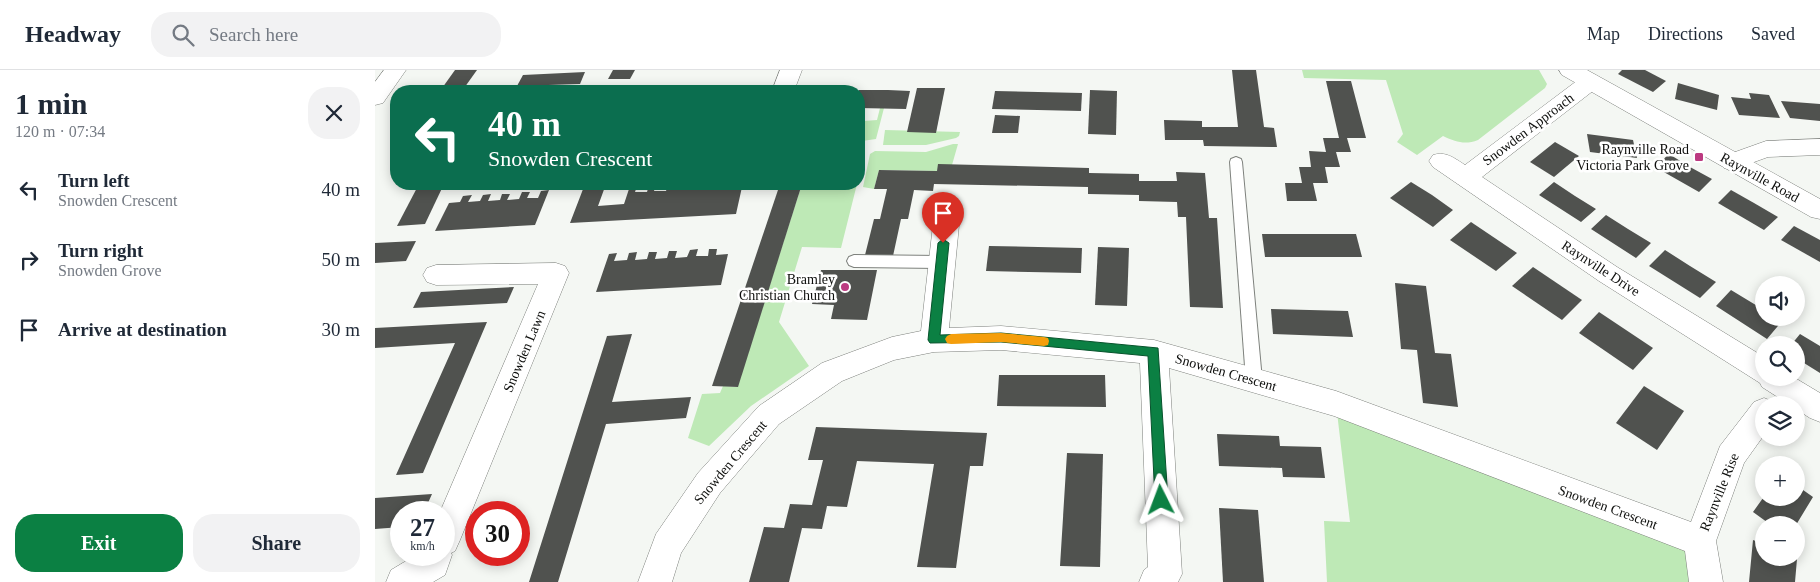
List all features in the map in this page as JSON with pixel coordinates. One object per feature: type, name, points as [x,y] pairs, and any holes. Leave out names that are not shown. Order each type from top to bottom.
[{"type":"street","points":[[375,98],[395,70]]},
{"type":"street","points":[[785,85],[791,70]]},
{"type":"street","name":"Raynville Road","points":[[1570,70],[1731,162],[1820,210]]},
{"type":"street","name":"Snowden Approach","points":[[1466,177],[1590,82]]},
{"type":"street","points":[[1731,162],[1766,149],[1820,147]]},
{"type":"street","name":"Raynville Drive","points":[[1441,161],[1755,373]]},
{"type":"street","points":[[934,340],[946,225]]},
{"type":"street","name":"Snowden Lawn","points":[[437,275],[556,272],[455,514]]},
{"type":"street","name":"Snowden Crescent","points":[[655,582],[667,545],[709,483],[769,415],[832,372],[892,349],[934,340],[1001,338],[1154,352],[1336,404],[1700,541]]},
{"type":"street","points":[[1154,352],[1165,574],[1157,582]]},
{"type":"street","name":"Raynville Drive","points":[[1774,386],[1820,408]]},
{"type":"street","name":"Raynville Rise","points":[[1706,582],[1700,541],[1731,456],[1755,423]]},
{"type":"street","points":[[403,582],[427,566]]},
{"type":"lane","points":[[1235,162],[1254,380]]},
{"type":"lane","points":[[854,261],[941,262]]},
{"type":"green space","points":[[1302,70],[1539,70],[1547,84],[1545,88],[1478,140],[1460,142],[1443,136],[1417,155],[1397,142],[1403,134],[1386,80],[1304,78]]},
{"type":"green space","points":[[880,108],[884,108],[876,139],[865,141],[865,121],[877,120]]},
{"type":"green space","points":[[885,130],[960,132],[956,138],[926,145],[883,145]]},
{"type":"green space","points":[[958,144],[952,165],[937,171],[879,170],[874,189],[865,187],[870,154],[875,151],[926,152]]},
{"type":"green space","points":[[800,190],[856,190],[841,248],[802,247],[779,322],[809,366],[751,406],[709,446],[688,438],[702,394],[720,393],[723,386],[737,387]]},
{"type":"green space","points":[[1336,404],[1700,541],[1706,582],[1327,582],[1324,521],[1350,522]]},
{"type":"building","points":[[455,70],[477,70],[466,85],[444,85]]},
{"type":"building","points":[[613,70],[635,70],[630,79],[608,79]]},
{"type":"building","points":[[1232,70],[1256,70],[1264,127],[1274,128],[1277,147],[1204,146],[1203,140],[1165,140],[1164,120],[1202,121],[1202,127],[1238,127]]},
{"type":"building","points":[[1622,70],[1645,70],[1666,81],[1653,92],[1618,74]]},
{"type":"building","points":[[585,72],[580,84],[518,85],[523,75]]},
{"type":"building","points":[[1326,81],[1351,81],[1366,138],[1347,138],[1351,152],[1336,152],[1340,167],[1325,167],[1328,183],[1313,183],[1317,201],[1287,201],[1285,183],[1302,183],[1299,167],[1311,167],[1309,151],[1326,152],[1323,138],[1339,138]]},
{"type":"building","points":[[1678,83],[1719,95],[1717,110],[1675,99]]},
{"type":"building","points":[[917,88],[945,88],[936,133],[907,132]]},
{"type":"building","points":[[865,90],[910,91],[906,109],[865,108]]},
{"type":"building","points":[[1090,90],[1117,91],[1116,135],[1088,134]]},
{"type":"building","points":[[995,91],[1082,93],[1081,111],[992,109]]},
{"type":"building","points":[[1749,93],[1769,95],[1780,118],[1739,115],[1731,97],[1751,99]]},
{"type":"building","points":[[1781,101],[1820,104],[1820,121],[1790,118]]},
{"type":"building","points":[[995,115],[1020,116],[1018,133],[992,133]]},
{"type":"building","points":[[1587,134],[1633,140],[1637,158],[1590,152]]},
{"type":"building","points":[[1555,142],[1579,156],[1554,177],[1530,162]]},
{"type":"building","points":[[1669,154],[1712,179],[1699,192],[1655,167]]},
{"type":"building","points":[[938,164],[1089,168],[1089,173],[1139,174],[1139,181],[1177,181],[1176,172],[1205,173],[1209,218],[1217,218],[1223,308],[1190,307],[1186,217],[1178,217],[1177,202],[1139,201],[1139,195],[1088,194],[1088,187],[934,184],[933,191],[914,190],[908,219],[901,219],[893,256],[865,255],[874,219],[880,219],[887,189],[874,189],[879,170],[937,171]]},
{"type":"building","points":[[1411,182],[1453,210],[1433,227],[1390,198]]},
{"type":"building","points":[[1554,182],[1596,209],[1581,222],[1539,195]]},
{"type":"building","points":[[416,190],[441,190],[425,224],[397,226]]},
{"type":"building","points":[[549,190],[535,225],[435,231],[449,203],[460,202],[463,196],[472,195],[468,202],[480,201],[483,195],[491,194],[488,201],[500,200],[502,194],[510,194],[507,200],[519,199],[522,192],[530,192],[527,198],[538,198],[541,191]]},
{"type":"building","points":[[583,190],[604,190],[598,206],[624,204],[629,190],[647,192],[648,190],[741,190],[736,214],[570,223]]},
{"type":"building","points":[[778,190],[800,190],[738,387],[712,386]]},
{"type":"building","points":[[1731,190],[1778,217],[1764,230],[1718,203]]},
{"type":"building","points":[[1606,215],[1651,243],[1636,258],[1591,229]]},
{"type":"building","points":[[1471,222],[1517,253],[1496,271],[1450,240]]},
{"type":"building","points":[[1794,226],[1820,240],[1820,262],[1781,240]]},
{"type":"building","points":[[1262,234],[1356,234],[1362,257],[1265,257]]},
{"type":"building","points":[[416,241],[406,261],[375,263],[375,243]]},
{"type":"building","points":[[989,246],[1082,248],[1081,273],[986,271]]},
{"type":"building","points":[[1098,247],[1129,248],[1127,306],[1095,305]]},
{"type":"building","points":[[698,249],[696,256],[708,256],[709,249],[717,249],[716,255],[728,254],[721,285],[596,292],[609,254],[617,253],[614,261],[627,260],[629,253],[637,252],[635,260],[647,259],[649,252],[657,252],[655,259],[667,258],[669,251],[677,251],[675,258],[687,257],[690,250]]},
{"type":"building","points":[[1665,250],[1716,282],[1700,298],[1649,266]]},
{"type":"building","points":[[1533,267],[1582,300],[1562,320],[1512,286]]},
{"type":"building","name":"Bramley Christian Church","points":[[821,270],[877,270],[867,320],[831,319],[834,305],[812,304]]},
{"type":"building","points":[[1395,283],[1426,286],[1435,353],[1451,354],[1458,407],[1423,403],[1417,350],[1401,349]]},
{"type":"building","points":[[514,287],[507,303],[413,308],[421,292]]},
{"type":"building","points":[[1731,290],[1755,305],[1755,326],[1778,326],[1770,336],[1762,336],[1716,306]]},
{"type":"building","points":[[1271,309],[1348,311],[1353,337],[1273,334]]},
{"type":"building","points":[[1599,312],[1653,348],[1633,370],[1579,333]]},
{"type":"building","points":[[487,322],[423,473],[396,475],[455,343],[375,348],[375,328]]},
{"type":"building","points":[[632,334],[612,402],[691,397],[686,418],[606,424],[558,582],[529,582],[607,336]]},
{"type":"building","points":[[1805,337],[1820,346],[1820,373],[1805,364]]},
{"type":"building","points":[[999,375],[1105,375],[1106,407],[997,406]]},
{"type":"building","points":[[1644,386],[1684,411],[1657,450],[1616,423]]},
{"type":"building","points":[[816,427],[987,433],[983,466],[970,466],[956,568],[917,567],[934,464],[857,461],[847,507],[827,506],[822,529],[802,528],[789,582],[749,582],[764,527],[784,528],[790,504],[812,505],[823,460],[808,460]]},
{"type":"building","points":[[1217,434],[1279,436],[1280,446],[1321,447],[1325,478],[1283,477],[1282,468],[1219,466]]},
{"type":"building","points":[[1067,453],[1103,454],[1100,567],[1060,566]]},
{"type":"building","points":[[1805,491],[1813,497],[1801,516],[1759,516],[1753,512],[1757,506],[1805,506]]},
{"type":"building","points":[[432,494],[429,501],[390,501],[390,528],[375,529],[375,498]]},
{"type":"building","points":[[1219,508],[1258,510],[1264,582],[1223,582]]},
{"type":"building","points":[[1753,540],[1755,541],[1755,566],[1796,566],[1795,582],[1749,582]]},
{"type":"slow traffic","points":[[951,339],[1001,338],[1044,341]]},
{"type":"place","name":"Raynville Road Victoria Park Grove","points":[[1699,157]]},
{"type":"place","name":"Bramley Christian Church","points":[[845,287]]},
{"type":"route","points":[[943,243],[934,340],[1001,338],[1154,352],[1161,500]]}]
